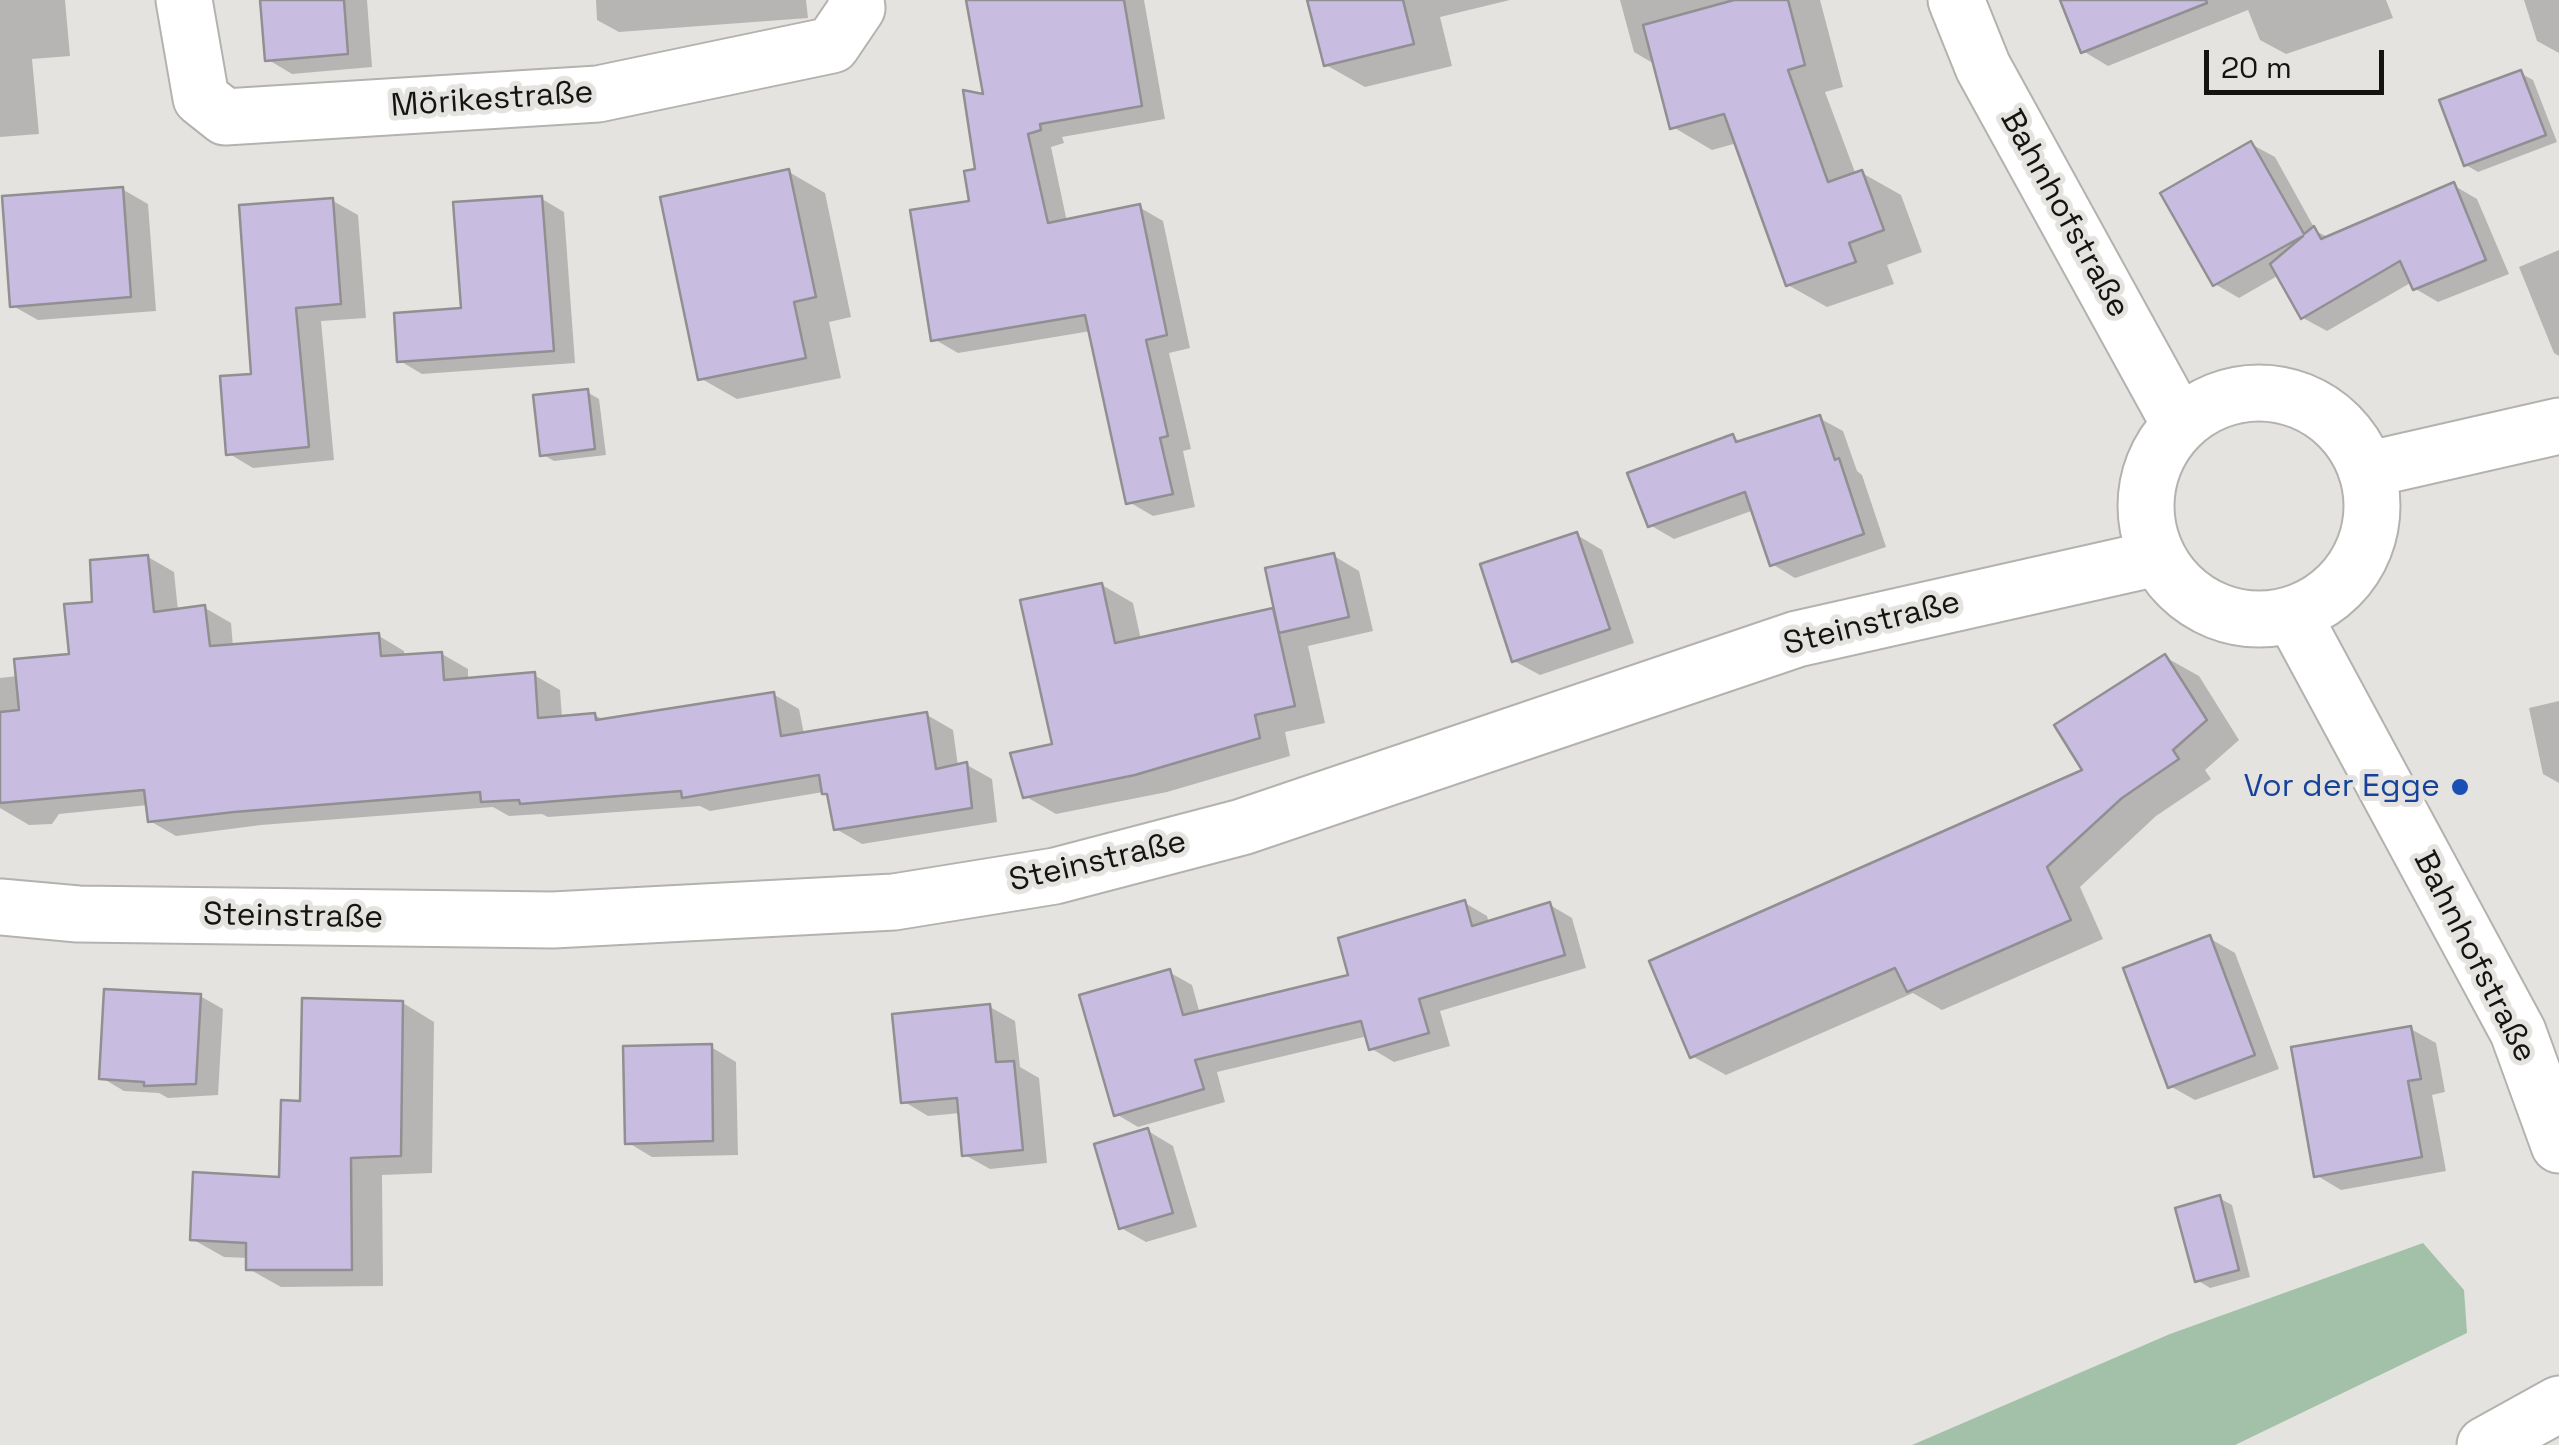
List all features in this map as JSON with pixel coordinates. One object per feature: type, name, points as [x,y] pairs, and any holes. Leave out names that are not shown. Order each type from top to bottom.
[{"type":"main road","name":"Mörikestraße","points":[[184,0],[201,98],[225,117],[598,94],[832,45],[857,8],[856,0]]},
{"type":"main road","name":"Bahnhofstraße","points":[[1956,0],[1984,68],[2180,425]]},
{"type":"main road","points":[[2248,393],[2286,396],[2321,411],[2349,436],[2366,470],[2372,506],[2367,542],[2351,573],[2325,598],[2292,614],[2262,620],[2230,616],[2200,603],[2176,584],[2158,558],[2147,523],[2147,488],[2158,453],[2180,425],[2211,404],[2248,393]]},
{"type":"main road","points":[[2366,470],[2559,426]]},
{"type":"main road","name":"Steinstraße","points":[[0,908],[78,914],[553,920],[894,902],[1037,879],[1242,827],[1797,639],[2158,558]]},
{"type":"main road","name":"Bahnhofstraße","points":[[2292,614],[2518,1032],[2559,1145]]},
{"type":"main road","points":[[2487,1444],[2559,1404]]},
{"type":"green space","points":[[2423,1243],[2464,1290],[2467,1333],[2235,1445],[1912,1445],[2170,1334]]},
{"type":"building","points":[[260,0],[344,0],[348,54],[265,61]]},
{"type":"building","points":[[966,0],[1124,0],[1142,106],[1040,124],[1041,130],[1028,134],[1048,223],[1140,204],[1167,335],[1146,340],[1168,436],[1160,438],[1173,494],[1126,504],[1085,315],[931,341],[910,210],[969,201],[964,171],[975,169],[963,90],[983,94]]},
{"type":"building","points":[[1307,0],[1403,0],[1414,44],[1324,66]]},
{"type":"building","points":[[1734,0],[1788,0],[1805,65],[1788,70],[1828,182],[1862,170],[1884,230],[1849,243],[1856,262],[1786,286],[1724,114],[1670,129],[1643,25]]},
{"type":"building","points":[[2060,0],[2206,0],[2207,3],[2081,53]]},
{"type":"building","points":[[2521,70],[2546,135],[2464,166],[2439,100]]},
{"type":"building","points":[[2251,141],[2304,234],[2314,226],[2321,239],[2454,182],[2486,260],[2413,290],[2400,261],[2301,319],[2270,264],[2303,236],[2213,286],[2160,193]]},
{"type":"building","points":[[789,169],[816,297],[794,302],[806,358],[698,380],[660,197]]},
{"type":"building","points":[[123,187],[131,297],[10,307],[2,196]]},
{"type":"building","points":[[542,196],[554,351],[397,362],[394,313],[461,308],[453,202]]},
{"type":"building","points":[[333,198],[341,304],[296,308],[309,447],[226,455],[220,376],[251,374],[239,205]]},
{"type":"building","points":[[588,389],[595,449],[540,456],[533,395]]},
{"type":"building","points":[[1820,415],[1864,534],[1770,566],[1745,492],[1648,527],[1627,473],[1733,434],[1736,442]]},
{"type":"building","points":[[1577,532],[1610,629],[1512,662],[1480,564]]},
{"type":"building","points":[[1334,553],[1349,617],[1279,633],[1265,568]]},
{"type":"building","points":[[148,555],[154,612],[205,605],[210,646],[379,633],[381,656],[442,652],[444,680],[535,672],[538,718],[595,713],[596,720],[774,692],[781,736],[927,712],[936,769],[967,762],[972,808],[834,830],[819,775],[682,798],[681,791],[520,804],[519,800],[481,802],[480,792],[148,822],[144,790],[0,803],[0,712],[19,710],[14,659],[69,654],[64,604],[92,602],[90,560]]},
{"type":"building","points":[[1102,583],[1115,643],[1273,608],[1295,706],[1255,715],[1260,738],[1135,775],[1023,798],[1010,753],[1052,744],[1020,600]]},
{"type":"building","points":[[2165,654],[2207,720],[2173,750],[2179,759],[2122,798],[2047,867],[2071,920],[1907,992],[1895,968],[1690,1058],[1649,961],[2082,770],[2054,725]]},
{"type":"building","points":[[1465,900],[1472,926],[1550,902],[1565,955],[1419,999],[1429,1033],[1369,1050],[1361,1021],[1195,1060],[1204,1089],[1114,1116],[1079,995],[1170,969],[1183,1015],[1348,975],[1338,938]]},
{"type":"building","points":[[2210,935],[2255,1055],[2168,1088],[2123,968]]},
{"type":"building","points":[[104,989],[201,994],[196,1084],[144,1086],[144,1082],[99,1079]]},
{"type":"building","points":[[302,998],[403,1001],[401,1156],[351,1158],[352,1270],[246,1270],[246,1243],[190,1240],[193,1172],[279,1177],[281,1100],[300,1101]]},
{"type":"building","points":[[990,1004],[996,1062],[1014,1061],[1023,1150],[962,1156],[957,1098],[901,1103],[892,1014]]},
{"type":"building","points":[[2411,1026],[2421,1079],[2408,1081],[2422,1157],[2314,1177],[2291,1047]]},
{"type":"building","points":[[712,1044],[713,1141],[625,1144],[623,1046]]},
{"type":"building","points":[[1148,1128],[1173,1213],[1119,1229],[1094,1144]]},
{"type":"building","points":[[2220,1195],[2239,1270],[2195,1282],[2175,1208]]},
{"type":"place","name":"Vor der Egge","points":[[2460,787]]}]
